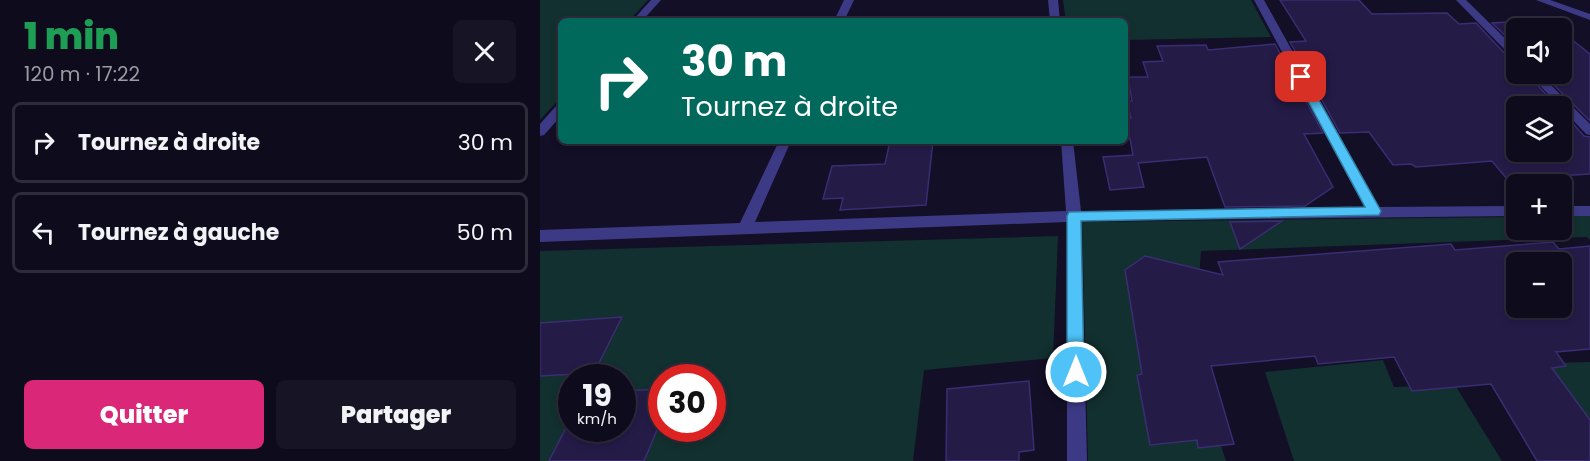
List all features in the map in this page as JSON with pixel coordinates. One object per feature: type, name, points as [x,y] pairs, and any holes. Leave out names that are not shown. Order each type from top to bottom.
[{"type":"street","points":[[640,18],[656,0]]},
{"type":"street","points":[[840,18],[849,0]]},
{"type":"street","points":[[1053,0],[1055,18]]},
{"type":"street","points":[[1259,0],[1374,211]]},
{"type":"street","points":[[1461,0],[1506,46]]},
{"type":"street","points":[[1541,0],[1590,17]]},
{"type":"street","points":[[1544,84],[1590,130]]},
{"type":"street","points":[[540,132],[558,111]]},
{"type":"street","points":[[745,229],[784,144]]},
{"type":"street","points":[[1067,144],[1074,216],[1077,461]]},
{"type":"street","points":[[540,236],[1074,216],[1506,211]]},
{"type":"street","points":[[1572,211],[1590,211]]},
{"type":"green space","points":[[540,0],[648,0],[632,18],[558,18],[558,100],[540,120]]},
{"type":"green space","points":[[1063,0],[1251,0],[1271,37],[1128,40],[1128,18],[1066,18]]},
{"type":"green space","points":[[1572,216],[1590,216],[1590,240],[1587,237],[1572,238]]},
{"type":"green space","points":[[1506,217],[1506,240],[1201,251],[1196,322],[1196,369],[1226,461],[1088,461],[1082,222]]},
{"type":"green space","points":[[1058,236],[1053,358],[924,370],[913,461],[540,461],[540,251]]},
{"type":"green space","points":[[1383,360],[1394,387],[1455,385],[1502,461],[1294,461],[1265,372]]},
{"type":"green space","points":[[1590,362],[1590,429],[1546,363]]},
{"type":"building","points":[[1280,0],[1359,0],[1372,14],[1447,13],[1459,24],[1476,23],[1506,55],[1506,84],[1536,84],[1548,96],[1506,96],[1506,162],[1572,162],[1572,122],[1584,136],[1590,137],[1590,174],[1506,174],[1506,178],[1492,161],[1416,167],[1411,164],[1393,165],[1369,132],[1340,133],[1290,42],[1306,41]]},
{"type":"building","points":[[1506,22],[1506,36],[1492,23]]},
{"type":"building","points":[[1572,40],[1590,54],[1590,121],[1572,103],[1572,96],[1565,96],[1553,84],[1572,84]]},
{"type":"building","points":[[1275,44],[1323,133],[1304,134],[1333,187],[1305,206],[1225,207],[1207,157],[1138,163],[1144,187],[1110,190],[1103,157],[1133,155],[1128,129],[1128,118],[1131,118],[1128,101],[1132,101],[1128,77],[1148,77],[1143,62],[1163,61],[1157,46],[1206,45],[1208,50]]},
{"type":"building","points":[[889,144],[933,144],[926,205],[840,210],[843,198],[823,199],[832,166],[885,164]]},
{"type":"building","points":[[1282,221],[1240,249],[1230,222]]},
{"type":"building","points":[[1553,242],[1559,249],[1590,246],[1590,349],[1556,352],[1566,366],[1552,368],[1590,420],[1590,461],[1537,461],[1491,384],[1412,391],[1394,357],[1318,364],[1315,356],[1211,366],[1234,444],[1198,448],[1197,440],[1150,445],[1137,375],[1142,374],[1125,270],[1145,256],[1223,275],[1218,262],[1451,244],[1455,250]]},
{"type":"building","points":[[622,317],[598,364],[558,364],[558,375],[540,376],[540,323]]},
{"type":"building","points":[[1029,381],[1034,450],[1019,452],[1019,461],[946,461],[947,389]]},
{"type":"building","points":[[636,390],[648,390],[648,442],[652,442],[644,461],[549,461],[559,442],[636,442]]},
{"type":"route","points":[[1076,372],[1074,216],[1374,211],[1301,77]]}]
